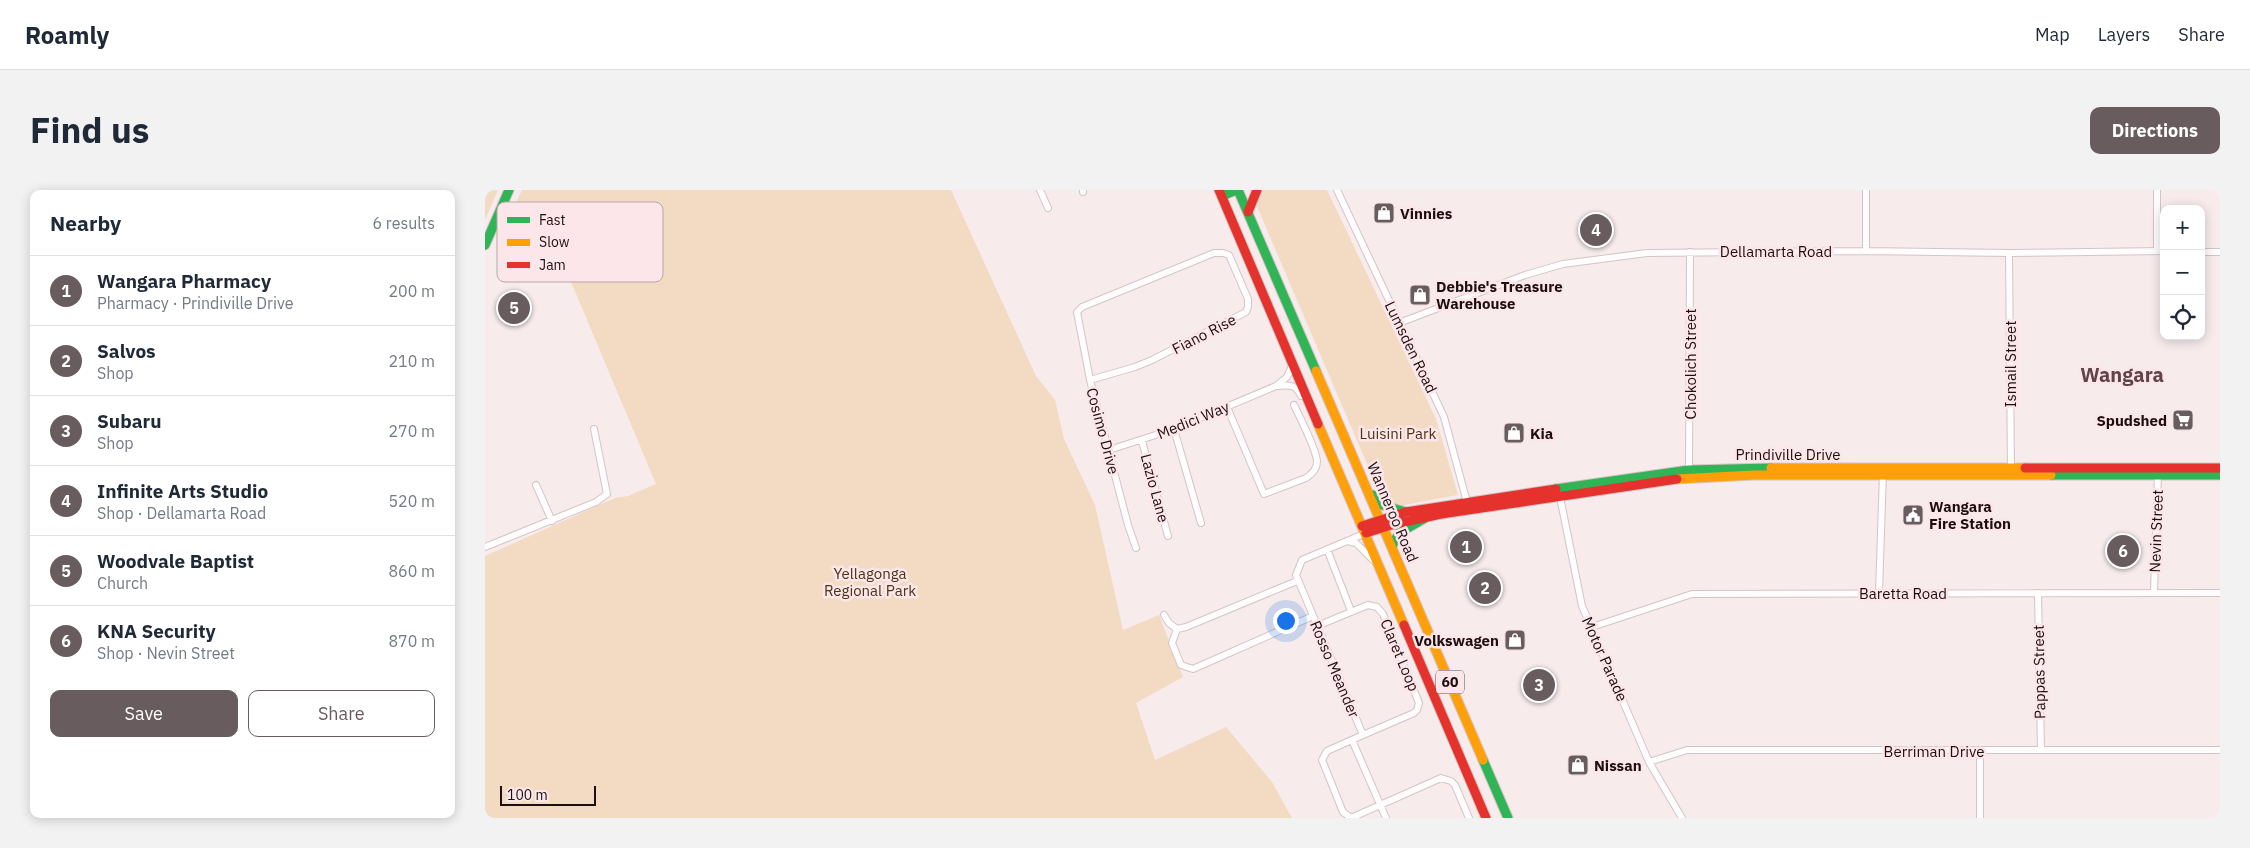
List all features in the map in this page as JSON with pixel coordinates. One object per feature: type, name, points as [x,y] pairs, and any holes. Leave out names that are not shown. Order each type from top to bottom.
[{"type":"main road","points":[[504,202],[509,190]]},
{"type":"main road","points":[[1221,193],[1237,190]]},
{"type":"main road","name":"Wanneroo Road","points":[[1237,190],[1383,523],[1508,818]]},
{"type":"main road","points":[[1248,212],[1257,190]]},
{"type":"main road","name":"60","points":[[1221,193],[1486,818]]},
{"type":"main road","points":[[485,245],[497,218]]},
{"type":"main road","name":"Prindiville Drive","points":[[2158,473],[2220,468]]},
{"type":"main road","name":"Prindiville Drive","points":[[1364,530],[1406,512],[1468,506],[1689,473],[1883,471],[2220,475]]},
{"type":"main road","points":[[1367,488],[1382,505],[1406,512]]},
{"type":"main road","name":"Prindiville Drive","points":[[1383,523],[1425,518],[1468,506]]},
{"type":"main road","points":[[1392,546],[1399,533],[1425,518]]},
{"type":"street","points":[[1040,190],[1048,208]]},
{"type":"street","name":"Lumsden Road","points":[[1337,190],[1444,417],[1468,506]]},
{"type":"street","points":[[1866,251],[1867,190]]},
{"type":"street","points":[[2157,190],[2161,250]]},
{"type":"street","name":"Dellamarta Road","points":[[1399,323],[1503,282],[1563,264],[1647,252],[1866,251],[2009,253],[2160,251]]},
{"type":"street","name":"Fiano Rise","points":[[1077,312],[1083,307],[1218,252],[1226,254],[1231,258],[1248,299],[1249,307],[1242,315],[1175,350],[1135,367],[1090,380]]},
{"type":"street","name":"Chokolich Street","points":[[1689,473],[1690,252]]},
{"type":"street","points":[[2205,252],[2220,252]]},
{"type":"street","name":"Ismail Street","points":[[2009,253],[2011,472]]},
{"type":"street","name":"Cosimo Drive","points":[[1077,312],[1090,380],[1127,525],[1136,548]]},
{"type":"street","name":"Medici Way","points":[[1109,450],[1142,441],[1174,429],[1276,386],[1287,376],[1293,364]]},
{"type":"street","points":[[1276,386],[1291,385],[1297,388],[1303,402],[1310,406]]},
{"type":"street","points":[[1227,407],[1265,494],[1306,478],[1312,474],[1316,467],[1316,455],[1294,405]]},
{"type":"street","points":[[485,537],[487,546],[552,521],[595,502],[607,494],[594,429]]},
{"type":"street","points":[[1174,429],[1201,524]]},
{"type":"street","name":"Lazio Lane","points":[[1142,441],[1168,536]]},
{"type":"street","points":[[1879,592],[1883,471]]},
{"type":"street","name":"Nevin Street","points":[[2154,592],[2158,473]]},
{"type":"street","points":[[536,485],[552,521]]},
{"type":"street","name":"Motor Parade","points":[[1559,492],[1582,606],[1649,762],[1682,818]]},
{"type":"street","points":[[1177,629],[1297,581],[1297,569],[1302,560],[1346,541],[1364,530]]},
{"type":"street","points":[[1346,541],[1356,543],[1381,569]]},
{"type":"street","points":[[1327,550],[1351,611]]},
{"type":"street","name":"Rosso Meander","points":[[1297,581],[1363,735],[1327,751],[1321,760],[1343,812],[1351,818]]},
{"type":"street","name":"Baretta Road","points":[[1592,626],[1692,594],[1879,592],[2038,594],[2220,593]]},
{"type":"street","name":"Pappas Street","points":[[2038,594],[2041,750]]},
{"type":"street","name":"Claret Loop","points":[[1317,626],[1368,605],[1373,605],[1380,609],[1419,703],[1414,713],[1363,735]]},
{"type":"street","points":[[1165,615],[1169,623],[1177,629]]},
{"type":"street","points":[[1177,629],[1173,643],[1181,665],[1193,669],[1313,616]]},
{"type":"street","points":[[1352,740],[1386,818]]},
{"type":"street","name":"Berriman Drive","points":[[1649,762],[1687,750],[2220,750]]},
{"type":"street","points":[[1980,751],[1980,818]]},
{"type":"street","points":[[1351,818],[1441,778],[1455,785],[1469,818]]},
{"type":"green space","points":[[485,190],[498,190],[485,220]]},
{"type":"green space","name":"Yellagonga Regional Park","points":[[522,190],[951,190],[1036,376],[1055,400],[1064,439],[1095,505],[1123,630],[1159,615],[1183,677],[1136,703],[1155,760],[1226,727],[1272,782],[1292,818],[485,818],[485,556],[615,498],[628,496],[656,484],[571,282],[663,282],[663,202],[516,202]]},
{"type":"green space","name":"Luisini Park","points":[[1250,190],[1327,190],[1436,419],[1458,495],[1404,505],[1388,513]]},
{"type":"traffic: fast","points":[[504,202],[509,190]]},
{"type":"traffic: fast","points":[[1222,196],[1236,190]]},
{"type":"traffic: fast","points":[[1238,190],[1316,371]]},
{"type":"traffic: fast","points":[[485,245],[497,218]]},
{"type":"traffic: fast","points":[[1556,489],[1689,470],[1771,468]]},
{"type":"traffic: fast","points":[[2051,475],[2220,475]]},
{"type":"traffic: fast","points":[[1373,495],[1382,505],[1406,512]]},
{"type":"traffic: fast","points":[[1392,546],[1399,533],[1425,518]]},
{"type":"traffic: fast","points":[[1483,760],[1508,818]]},
{"type":"traffic: slow","points":[[1316,371],[1483,760]]},
{"type":"traffic: slow","points":[[1318,424],[1404,625]]},
{"type":"traffic: slow","points":[[1771,468],[2025,468]]},
{"type":"traffic: slow","points":[[1677,479],[1754,475],[2051,475]]},
{"type":"traffic: jam","points":[[1219,190],[1318,424]]},
{"type":"traffic: jam","points":[[1248,212],[1257,190]]},
{"type":"traffic: jam","points":[[2025,468],[2220,468]]},
{"type":"traffic: jam","points":[[1366,533],[1391,525],[1441,514],[1677,479]]},
{"type":"traffic: jam","points":[[1362,526],[1406,512],[1556,489]]},
{"type":"traffic: jam","points":[[1404,625],[1486,818]]},
{"type":"place","name":"Vinnies","points":[[1384,213]]},
{"type":"place","name":"Infinite Arts Studio","points":[[1596,230]]},
{"type":"place","name":"Debbie's Treasure Warehouse","points":[[1420,295]]},
{"type":"place","name":"Woodvale Baptist","points":[[514,308]]},
{"type":"place","name":"Spudshed","points":[[2183,420]]},
{"type":"place","name":"Kia","points":[[1514,433]]},
{"type":"place","name":"Wangara Fire Station","points":[[1913,515]]},
{"type":"place","name":"Wangara Pharmacy","points":[[1466,547]]},
{"type":"place","name":"KNA Security","points":[[2123,551]]},
{"type":"place","name":"Salvos","points":[[1485,588]]},
{"type":"place","name":"Volkswagen","points":[[1515,640]]},
{"type":"place","name":"Subaru","points":[[1539,685]]},
{"type":"place","name":"Nissan","points":[[1578,765]]},
{"type":"district","name":"Wangara","points":[[2122,374]]}]
